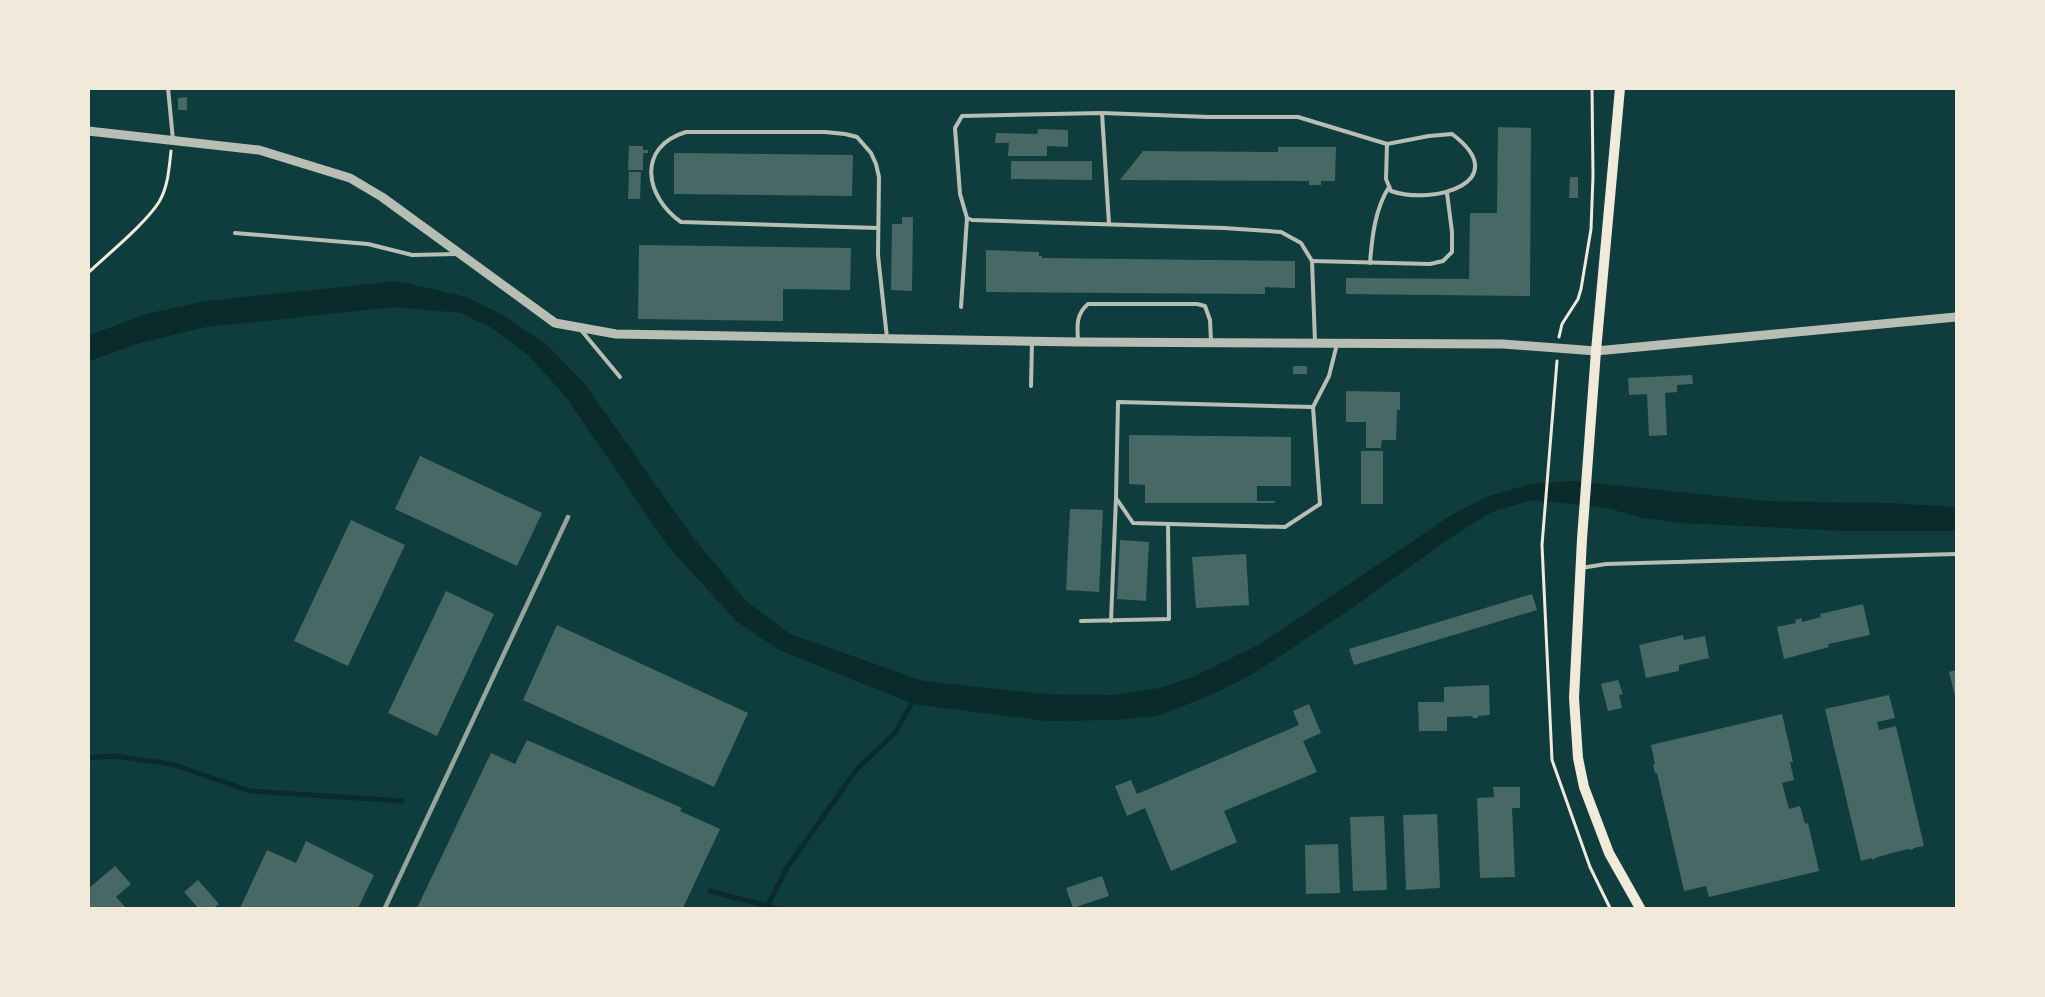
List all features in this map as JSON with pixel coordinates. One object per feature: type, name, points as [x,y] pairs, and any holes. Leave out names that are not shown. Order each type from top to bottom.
[{"type":"main road","points":[[1620,92],[1596,351],[1580,568],[1574,698],[1578,758],[1584,787],[1596,824],[1609,853],[1640,909]]},
{"type":"street","points":[[88,131],[259,150],[350,178],[382,197],[555,323],[616,333],[1078,342],[1503,344],[1596,351],[1956,317]]},
{"type":"lane","points":[[168,88],[173,141]]},
{"type":"lane","points":[[1102,113],[1109,224]]},
{"type":"lane","points":[[961,307],[967,218],[960,194],[956,128],[962,116],[1102,113],[1209,117],[1298,117],[1387,144],[1452,134],[1466,145],[1475,165],[1472,177],[1461,188],[1447,193],[1404,195],[1391,191],[1386,179],[1387,144]]},
{"type":"lane","points":[[878,228],[681,222],[665,209],[658,197],[652,175],[652,160],[663,142],[673,135],[686,132],[825,132],[857,137],[872,153],[879,177],[878,255],[887,338]]},
{"type":"lane","points":[[1370,263],[1373,236],[1382,198],[1389,187]]},
{"type":"lane","points":[[1312,261],[1430,264],[1443,261],[1452,252],[1447,193]]},
{"type":"lane","points":[[967,218],[1281,232],[1301,243],[1312,261],[1315,343]]},
{"type":"lane","points":[[235,232],[368,244],[412,255],[460,254]]},
{"type":"lane","points":[[1078,342],[1078,317],[1081,309],[1088,304],[1197,304],[1204,306],[1210,320],[1211,342]]},
{"type":"lane","points":[[579,327],[620,376]]},
{"type":"lane","points":[[1031,386],[1032,341]]},
{"type":"lane","points":[[1116,498],[1132,523],[1285,527],[1320,504],[1313,406],[1329,376],[1338,343]]},
{"type":"lane","points":[[1111,621],[1118,402],[1313,406]]},
{"type":"lane","points":[[1081,621],[1169,619],[1168,524]]},
{"type":"lane","points":[[1580,568],[1618,564],[1956,554]]},
{"type":"path","points":[[1543,542],[1558,349],[1562,324],[1578,299],[1581,289],[1591,228],[1592,88]]},
{"type":"path","points":[[88,273],[159,202],[167,180],[173,141]]},
{"type":"water","points":[[398,281],[466,297],[501,314],[547,345],[585,384],[691,535],[745,600],[790,634],[923,681],[1045,694],[1111,695],[1160,688],[1195,676],[1260,644],[1450,516],[1486,497],[1530,484],[1572,481],[1768,501],[1889,503],[1956,507],[1956,531],[1843,531],[1682,523],[1643,518],[1606,508],[1533,500],[1492,512],[1459,532],[1352,608],[1253,674],[1211,695],[1157,716],[1114,720],[1046,721],[913,704],[779,650],[736,621],[667,545],[566,397],[529,356],[492,328],[461,313],[394,307],[206,327],[140,343],[89,361],[89,335],[150,313],[207,301]]},
{"type":"building","points":[[187,97],[187,110],[178,110],[178,98]]},
{"type":"building","points":[[1498,127],[1531,128],[1530,296],[1346,294],[1346,278],[1469,279],[1470,213],[1497,213]]},
{"type":"building","points":[[1038,129],[1068,130],[1068,147],[1047,146],[1047,156],[1008,156],[1009,143],[995,143],[996,133],[1037,134]]},
{"type":"building","points":[[629,146],[643,146],[643,150],[648,150],[648,153],[643,153],[643,170],[628,170]]},
{"type":"building","points":[[1278,147],[1336,147],[1335,181],[1321,181],[1321,185],[1309,185],[1309,181],[1120,180],[1143,151],[1278,152]]},
{"type":"building","points":[[674,153],[853,155],[852,196],[674,194]]},
{"type":"building","points":[[1011,161],[1092,161],[1092,180],[1011,179]]},
{"type":"building","points":[[629,172],[641,172],[640,199],[628,199]]},
{"type":"building","points":[[1570,177],[1578,177],[1578,198],[1569,198]]},
{"type":"building","points":[[902,217],[913,217],[912,291],[891,290],[892,224],[902,224]]},
{"type":"building","points":[[639,245],[851,248],[850,290],[783,289],[783,321],[638,319]]},
{"type":"building","points":[[986,250],[1039,252],[1042,258],[1295,261],[1295,288],[1265,287],[1265,294],[986,292]]},
{"type":"building","points":[[1293,366],[1307,366],[1307,374],[1293,374]]},
{"type":"building","points":[[1692,375],[1693,384],[1677,385],[1677,392],[1665,393],[1667,435],[1649,436],[1647,394],[1629,395],[1628,378]]},
{"type":"building","points":[[1346,391],[1400,392],[1396,440],[1382,440],[1381,448],[1366,448],[1366,422],[1346,422]]},
{"type":"building","points":[[1129,435],[1291,437],[1291,486],[1257,486],[1257,501],[1275,501],[1275,503],[1145,503],[1145,485],[1129,484]]},
{"type":"building","points":[[1361,451],[1383,451],[1383,504],[1361,504]]},
{"type":"building","points":[[420,456],[542,513],[517,566],[395,509]]},
{"type":"building","points":[[1070,509],[1103,510],[1099,592],[1066,590]]},
{"type":"building","points":[[351,520],[405,545],[348,666],[294,641]]},
{"type":"building","points":[[1120,540],[1149,542],[1146,601],[1117,599]]},
{"type":"building","points":[[1246,554],[1249,605],[1196,608],[1192,557]]},
{"type":"building","points":[[446,591],[494,614],[437,736],[388,713]]},
{"type":"building","points":[[1532,594],[1537,610],[1354,665],[1349,649]]},
{"type":"building","points":[[1863,604],[1870,635],[1828,644],[1829,647],[1784,659],[1777,627],[1796,623],[1795,620],[1802,618],[1802,622],[1821,617],[1820,614]]},
{"type":"building","points":[[557,625],[748,713],[714,787],[523,700]]},
{"type":"building","points":[[1683,635],[1684,640],[1705,636],[1709,658],[1679,665],[1679,671],[1646,678],[1639,645]]},
{"type":"building","points":[[1956,670],[1956,701],[1949,672]]},
{"type":"building","points":[[1618,680],[1623,694],[1619,695],[1622,708],[1608,711],[1601,684]]},
{"type":"building","points":[[1489,685],[1490,715],[1478,716],[1478,718],[1472,716],[1447,717],[1447,731],[1419,731],[1418,702],[1444,702],[1444,687]]},
{"type":"building","points":[[1889,695],[1895,718],[1877,722],[1879,730],[1896,726],[1924,846],[1877,857],[1873,860],[1872,858],[1861,861],[1825,709]]},
{"type":"building","points":[[1309,704],[1321,733],[1303,741],[1317,772],[1224,811],[1237,842],[1171,871],[1145,808],[1127,816],[1115,786],[1131,780],[1137,794],[1168,781],[1299,725],[1293,711]]},
{"type":"building","points":[[1782,714],[1793,762],[1790,762],[1794,780],[1782,783],[1789,809],[1800,806],[1805,824],[1808,823],[1819,871],[1709,897],[1706,886],[1684,891],[1657,773],[1653,765],[1655,764],[1651,745]]},
{"type":"building","points":[[527,740],[682,808],[680,811],[720,829],[683,908],[417,908],[491,753],[515,764]]},
{"type":"building","points":[[1493,787],[1520,787],[1520,808],[1512,808],[1515,877],[1480,878],[1477,798],[1494,797]]},
{"type":"building","points":[[1437,814],[1440,888],[1406,890],[1403,815]]},
{"type":"building","points":[[1384,816],[1387,890],[1353,891],[1350,817]]},
{"type":"building","points":[[306,841],[374,875],[358,908],[240,908],[267,850],[296,863]]},
{"type":"building","points":[[1338,844],[1340,893],[1306,894],[1305,845]]},
{"type":"building","points":[[115,866],[131,884],[116,897],[126,908],[88,908],[88,889]]},
{"type":"building","points":[[1102,876],[1109,896],[1073,908],[1066,888]]},
{"type":"building","points":[[198,880],[219,904],[214,908],[198,908],[184,892]]},
{"type":"waterway","points":[[767,907],[788,866],[857,769],[895,733],[914,699]]},
{"type":"waterway","points":[[88,758],[115,756],[171,764],[250,791],[402,801]]},
{"type":"waterway","points":[[710,891],[775,908]]},
{"type":"railway","points":[[385,908],[568,517]]}]
